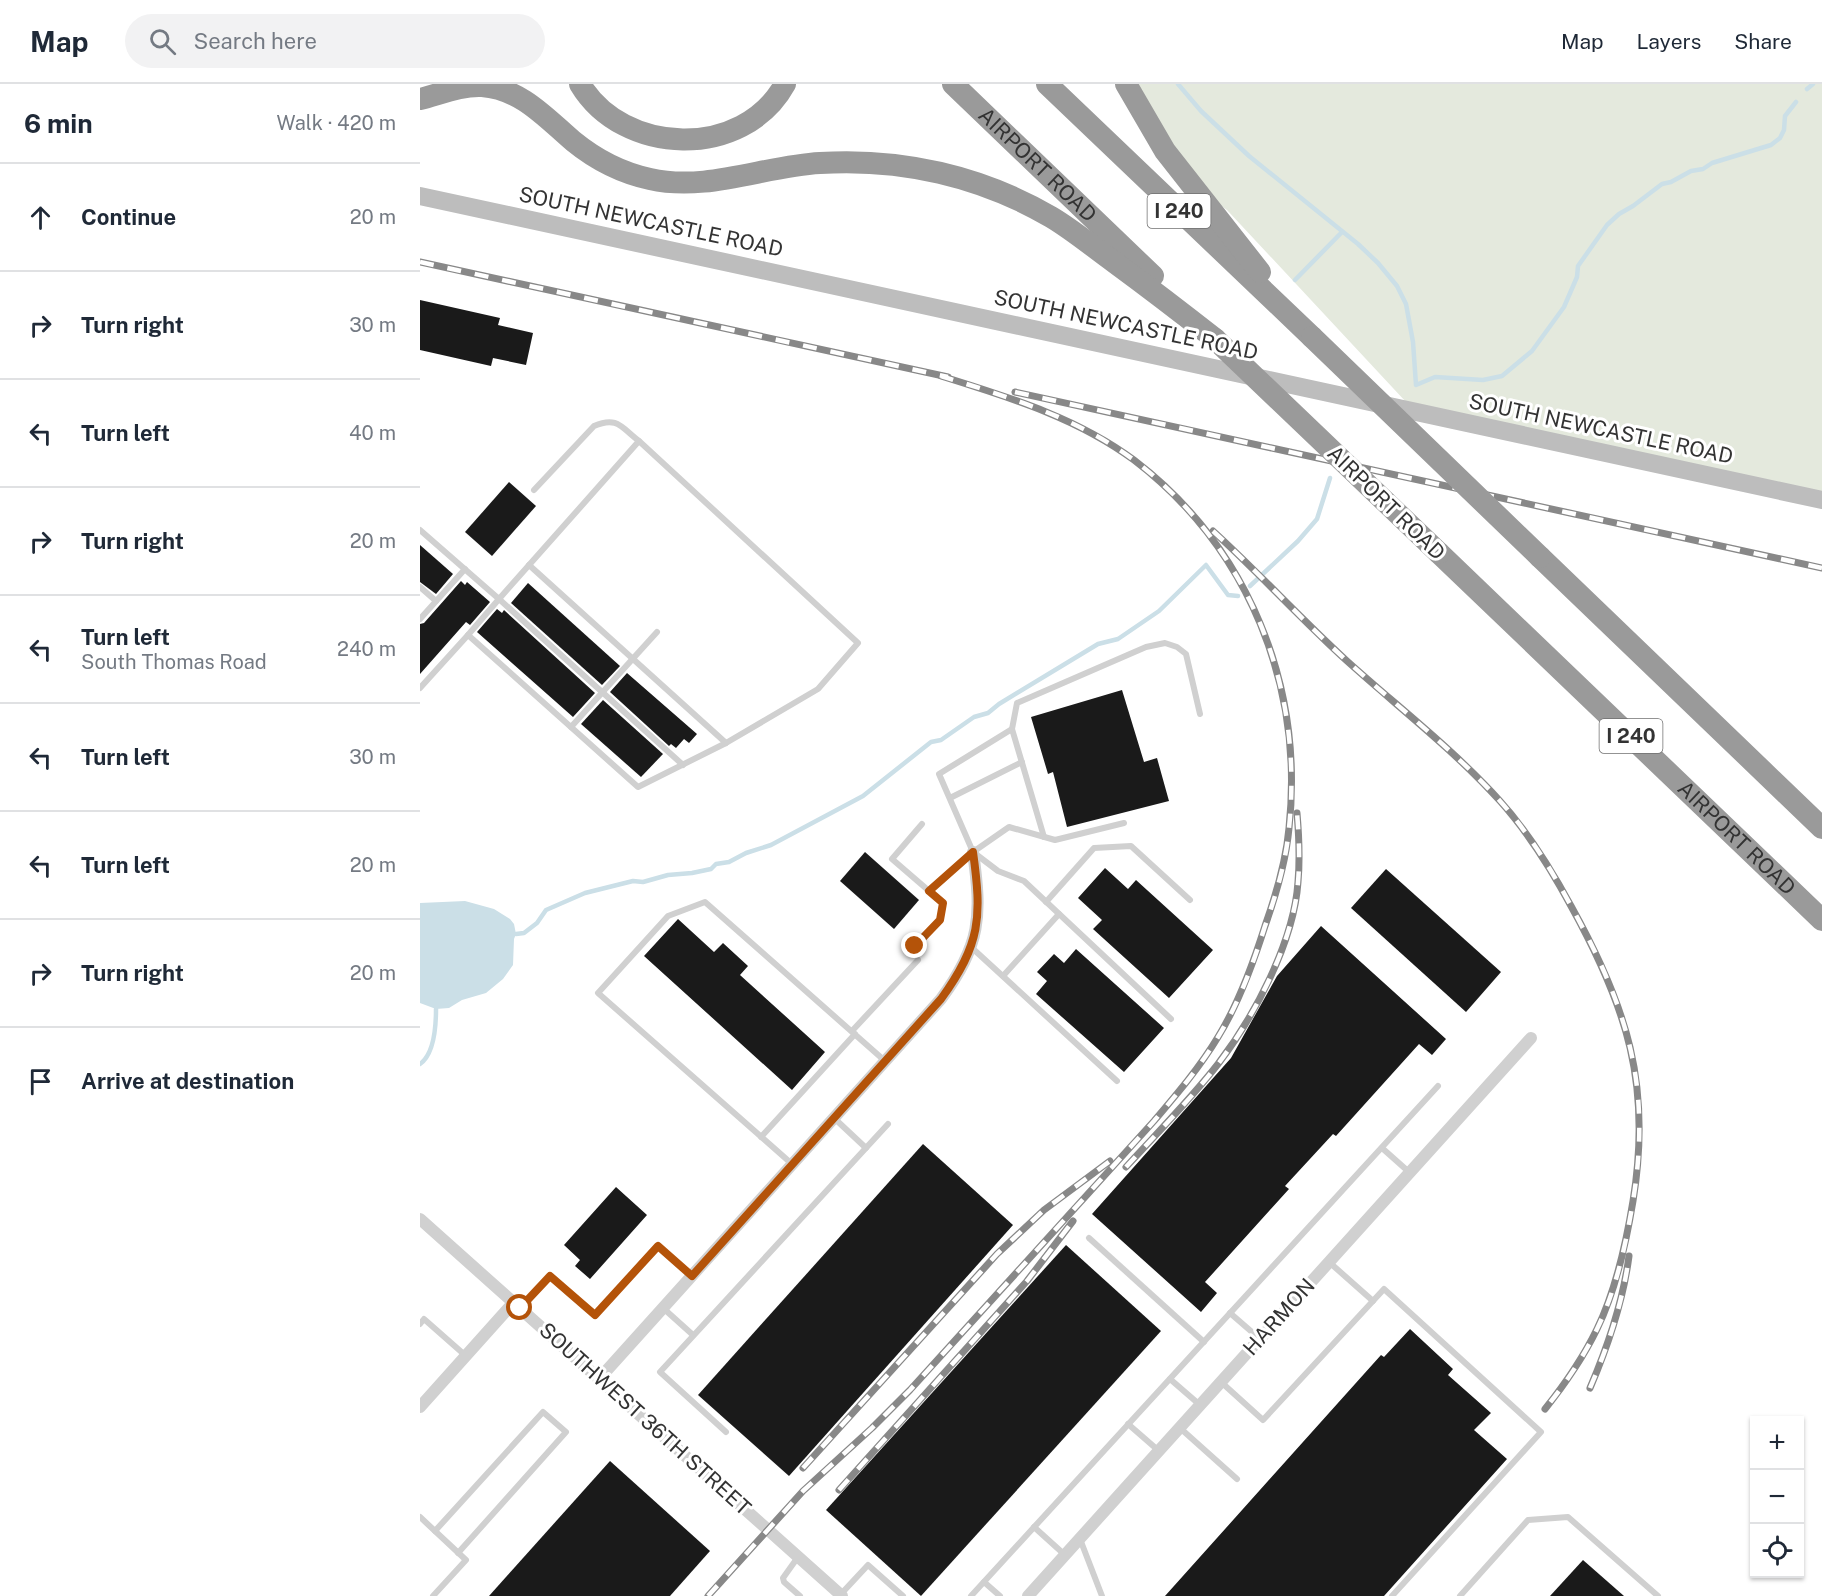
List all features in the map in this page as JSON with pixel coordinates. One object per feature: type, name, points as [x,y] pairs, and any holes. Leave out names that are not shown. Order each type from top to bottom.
[{"type":"highway","points":[[580,84],[586,94],[604,112],[626,126],[652,136],[680,141],[710,138],[739,128],[763,110],[784,84]]},
{"type":"highway","name":"AIRPORT ROAD","points":[[952,84],[1176,303],[1822,920]]},
{"type":"highway","name":"I 240","points":[[1047,84],[1822,828]]},
{"type":"highway","points":[[1126,84],[1165,151],[1312,337]]},
{"type":"highway","points":[[420,99],[457,88],[481,86],[504,90],[522,98],[598,159],[650,179],[698,182],[781,167],[856,162],[900,165],[966,179],[997,190],[1053,219],[1176,303]]},
{"type":"street","points":[[420,94],[429,84]]},
{"type":"street","name":"SOUTH NEWCASTLE ROAD","points":[[424,193],[1822,500]]},
{"type":"street","points":[[599,1379],[941,999],[957,977],[967,959],[978,917],[979,892],[973,852]]},
{"type":"street","name":"HARMON","points":[[1029,1596],[1531,1038]]},
{"type":"street","name":"SOUTHWEST 36TH STREET","points":[[420,1219],[842,1595]]},
{"type":"street","points":[[420,1407],[466,1356],[517,1305]]},
{"type":"lane","points":[[468,635],[638,787],[726,743],[818,689],[858,643],[639,441],[614,422],[606,421],[594,426],[534,490]]},
{"type":"lane","points":[[420,688],[639,441]]},
{"type":"lane","points":[[420,530],[683,765]]},
{"type":"lane","points":[[529,565],[726,743]]},
{"type":"lane","points":[[420,619],[465,569]]},
{"type":"lane","points":[[420,587],[436,601]]},
{"type":"lane","points":[[571,727],[657,632]]},
{"type":"lane","points":[[1044,837],[1012,729],[1017,703],[1146,647],[1165,643],[1177,647],[1186,654],[1200,714]]},
{"type":"lane","points":[[1012,729],[939,774],[973,852],[998,871],[1024,881],[1172,1018]]},
{"type":"lane","points":[[950,798],[1022,762]]},
{"type":"lane","points":[[915,946],[940,920],[943,903],[892,859],[922,824]]},
{"type":"lane","points":[[929,891],[973,852],[1009,827],[1055,840],[1125,824]]},
{"type":"lane","points":[[1046,902],[1094,848],[1131,846],[1190,900]]},
{"type":"lane","points":[[792,1164],[598,993],[668,916],[705,902],[885,1061]]},
{"type":"lane","points":[[1003,976],[1059,914]]},
{"type":"lane","points":[[971,947],[1117,1081]]},
{"type":"lane","points":[[761,1137],[918,960]]},
{"type":"lane","points":[[971,1596],[1438,1086]]},
{"type":"lane","points":[[834,1118],[866,1148]]},
{"type":"lane","points":[[726,1432],[660,1372],[888,1124]]},
{"type":"lane","points":[[1382,1148],[1409,1172]]},
{"type":"lane","points":[[1089,1238],[1204,1342]]},
{"type":"lane","points":[[517,1305],[550,1276],[595,1315],[658,1246],[692,1276]]},
{"type":"lane","points":[[1329,1262],[1373,1301]]},
{"type":"lane","points":[[1221,1382],[1263,1420],[1384,1289],[1541,1432],[1392,1596]]},
{"type":"lane","points":[[663,1308],[693,1335]]},
{"type":"lane","points":[[1230,1313],[1260,1339]]},
{"type":"lane","points":[[420,1324],[424,1319],[466,1356]]},
{"type":"lane","points":[[1170,1378],[1200,1405]]},
{"type":"lane","points":[[435,1531],[543,1412],[566,1432],[458,1553]]},
{"type":"lane","points":[[1128,1424],[1159,1451]]},
{"type":"lane","points":[[1180,1428],[1237,1479]]},
{"type":"lane","points":[[420,1517],[466,1560],[434,1596]]},
{"type":"lane","points":[[1460,1596],[1528,1520],[1568,1517],[1658,1596]]},
{"type":"lane","points":[[1034,1527],[1065,1556]]},
{"type":"lane","points":[[1080,1539],[1102,1596]]},
{"type":"lane","points":[[798,1557],[783,1578],[784,1582],[800,1596]]},
{"type":"lane","points":[[842,1595],[868,1565],[903,1596]]},
{"type":"lane","points":[[984,1582],[1000,1596]]},
{"type":"shaded area","points":[[1134,84],[1822,84],[1822,493],[1406,402],[1227,210],[1200,187]]},
{"type":"shaded area","points":[[465,901],[494,909],[514,924],[516,934],[513,965],[503,979],[486,993],[462,1000],[449,1008],[436,1009],[420,1003],[420,903]]},
{"type":"building","points":[[420,300],[500,318],[498,325],[533,333],[526,365],[493,358],[491,366],[420,350]]},
{"type":"building","points":[[509,482],[536,506],[492,556],[465,532]]},
{"type":"building","points":[[420,545],[453,574],[436,594],[420,582]]},
{"type":"building","points":[[461,581],[465,585],[467,582],[490,602],[470,625],[466,622],[420,674],[420,624],[424,623]]},
{"type":"building","points":[[528,583],[620,666],[602,685],[511,603]]},
{"type":"building","points":[[497,609],[502,613],[504,610],[595,693],[573,717],[477,632]]},
{"type":"building","points":[[627,673],[697,734],[689,743],[684,739],[676,748],[671,744],[669,746],[610,692]]},
{"type":"building","points":[[1122,690],[1144,762],[1157,758],[1169,801],[1067,827],[1053,772],[1048,774],[1031,717]]},
{"type":"building","points":[[603,700],[663,754],[641,777],[581,724]]},
{"type":"building","points":[[865,852],[919,900],[894,929],[840,881]]},
{"type":"building","points":[[1105,868],[1128,889],[1136,880],[1213,950],[1169,998],[1093,929],[1102,920],[1078,898]]},
{"type":"building","points":[[1386,869],[1501,972],[1466,1012],[1351,908]]},
{"type":"building","points":[[678,919],[714,952],[723,943],[748,966],[740,975],[825,1052],[792,1090],[644,956]]},
{"type":"building","points":[[1321,926],[1446,1039],[1432,1055],[1419,1044],[1336,1136],[1333,1134],[1285,1186],[1289,1189],[1205,1282],[1217,1293],[1201,1312],[1092,1214],[1231,1058],[1277,976]]},
{"type":"building","points":[[1076,949],[1164,1028],[1124,1072],[1036,994],[1047,981],[1037,972],[1054,954],[1064,963]]},
{"type":"building","points":[[923,1144],[1013,1225],[789,1476],[698,1395]]},
{"type":"building","points":[[616,1187],[647,1215],[590,1279],[575,1266],[580,1260],[564,1245]]},
{"type":"building","points":[[1066,1245],[1161,1331],[921,1596],[826,1510]]},
{"type":"building","points":[[1410,1329],[1453,1369],[1448,1375],[1491,1413],[1474,1430],[1507,1459],[1384,1596],[1165,1596],[1381,1355],[1384,1357]]},
{"type":"building","points":[[610,1461],[710,1551],[670,1596],[489,1596]]},
{"type":"building","points":[[1583,1560],[1624,1596],[1550,1596]]},
{"type":"waterway","points":[[1178,84],[1201,111],[1249,156],[1358,244],[1397,286],[1406,304],[1413,342],[1416,385],[1435,377],[1483,380],[1502,376],[1532,351],[1564,307],[1577,277],[1578,266],[1607,225],[1662,184],[1671,182],[1691,171],[1703,169],[1712,163],[1771,145],[1780,138],[1784,130],[1785,116],[1796,102]]},
{"type":"waterway","points":[[1807,89],[1813,84]]},
{"type":"waterway","points":[[1295,280],[1342,232]]},
{"type":"waterway","points":[[1250,586],[1298,541],[1317,519],[1330,478]]},
{"type":"waterway","points":[[516,934],[524,933],[537,923],[546,910],[585,893],[633,881],[643,882],[668,875],[711,869],[716,864],[729,862],[746,853],[771,845],[863,796],[931,742],[941,740],[974,717],[988,713],[1098,644],[1118,639],[1159,611],[1206,565],[1228,595],[1238,596]]},
{"type":"waterway","points":[[420,1064],[431,1047],[435,1031],[436,1009]]},
{"type":"railway","points":[[420,262],[948,377]]},
{"type":"railway","points":[[708,1596],[803,1491],[910,1390],[1154,1121],[1188,1080],[1226,1024],[1239,997],[1256,955],[1286,853],[1291,775],[1287,723],[1277,672],[1260,624],[1238,578],[1209,535],[1174,495],[1134,460],[1112,445],[1041,410],[941,376]]},
{"type":"railway","points":[[1015,392],[1822,568]]},
{"type":"railway","points":[[1213,531],[1347,661],[1482,782],[1510,813],[1555,878],[1591,943],[1607,978],[1630,1048],[1636,1083],[1639,1120],[1638,1159],[1633,1201],[1620,1266],[1604,1314],[1580,1360],[1545,1409]]},
{"type":"railway","points":[[1126,1167],[1218,1064],[1245,1024],[1270,978],[1289,929],[1295,905],[1299,865],[1297,813]]},
{"type":"railway","points":[[803,1468],[997,1254],[1044,1210],[1110,1161]]},
{"type":"railway","points":[[839,1490],[1027,1281],[1073,1221]]},
{"type":"railway","points":[[1590,1388],[1614,1324],[1629,1256]]},
{"type":"route","points":[[520,1308],[550,1276],[595,1315],[658,1246],[692,1276],[941,999],[957,977],[967,959],[978,917],[979,892],[973,852],[929,891],[943,903],[940,920],[915,946]]}]
